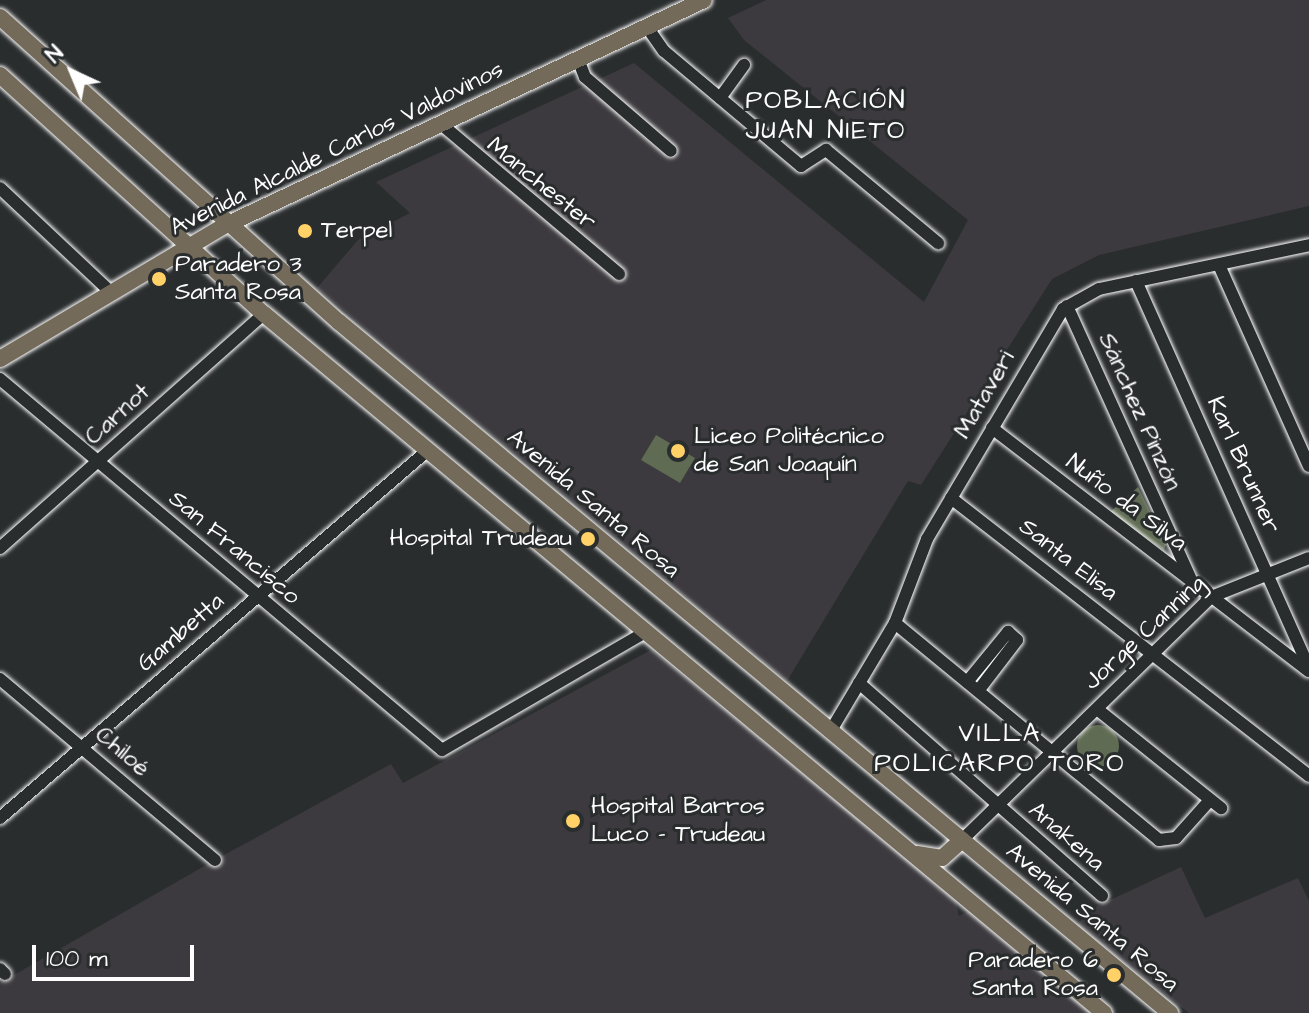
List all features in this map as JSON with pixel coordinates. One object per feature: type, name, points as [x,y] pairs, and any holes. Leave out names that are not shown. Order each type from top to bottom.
[{"type":"main road","name":"Avenida Alcalde Carlos Valdovinos","points":[[0,359],[226,225],[704,0]]},
{"type":"main road","name":"Avenida Santa Rosa","points":[[0,17],[226,225],[1170,1013]]},
{"type":"main road","points":[[0,75],[187,248],[264,314],[1104,1013]]},
{"type":"main road","points":[[912,852],[942,858],[962,840]]},
{"type":"street","points":[[647,27],[655,43],[801,166],[826,150],[938,243]]},
{"type":"street","points":[[578,59],[585,77],[671,151]]},
{"type":"street","points":[[720,98],[744,65]]},
{"type":"street","name":"Manchester","points":[[441,124],[619,274]]},
{"type":"street","points":[[0,188],[112,293]]},
{"type":"street","points":[[1067,306],[1136,281],[1307,249]]},
{"type":"street","points":[[1219,265],[1309,466]]},
{"type":"street","name":"Karl Brunner","points":[[1136,281],[1309,669]]},
{"type":"street","name":"Mataveri","points":[[830,732],[895,623],[951,498],[1067,306]]},
{"type":"street","name":"Sánchez Pinzón","points":[[1067,306],[1191,580]]},
{"type":"street","name":"Carnot","points":[[0,548],[264,314]]},
{"type":"street","name":"San Francisco","points":[[0,379],[442,750],[644,633]]},
{"type":"street","name":"Nuño da Silva","points":[[992,428],[1309,669]]},
{"type":"street","name":"Gambetta","points":[[0,818],[427,451]]},
{"type":"street","name":"Santa Elisa","points":[[951,498],[1309,776]]},
{"type":"street","name":"Jorge Canning","points":[[962,840],[1211,597],[1266,570],[1309,558]]},
{"type":"street","points":[[895,623],[1162,841],[1176,838],[1215,804],[1097,709]]},
{"type":"street","name":"Chiloé","points":[[0,679],[215,860]]},
{"type":"street","name":"Anakena","points":[[859,683],[1102,896]]},
{"type":"shaded area","points":[[766,0],[1309,0],[1309,206],[1099,255],[1052,279],[921,485],[908,481],[787,681],[317,288],[358,240],[410,213],[376,182],[634,63],[924,302],[968,220],[744,40],[728,18]]},
{"type":"shaded area","name":"Hospital Barros Luco - Trudeau","points":[[651,650],[955,898],[959,916],[969,911],[1090,1013],[0,1013],[0,983],[215,860],[391,764],[403,783]]},
{"type":"shaded area","points":[[1181,867],[1205,918],[1298,878],[1309,901],[1309,1013],[1189,1013],[1077,925],[1091,909]]},
{"type":"green space","points":[[656,435],[695,458],[680,483],[641,460]]},
{"type":"green space","points":[[1138,487],[1166,544],[1164,550],[1109,513]]},
{"type":"green space","points":[[1098,725],[1113,731],[1119,746],[1113,761],[1098,767],[1083,761],[1077,746],[1083,731]]},
{"type":"place","name":"Terpel","points":[[305,231]]},
{"type":"place","name":"Paradero 3 Santa Rosa","points":[[159,279]]},
{"type":"place","name":"Liceo Politécnico de San Joaquín","points":[[678,451]]},
{"type":"place","name":"Hospital Trudeau","points":[[588,539]]},
{"type":"place","name":"Hospital Barros Luco - Trudeau","points":[[573,821]]},
{"type":"place","name":"Paradero 6 Santa Rosa","points":[[1114,975]]},
{"type":"district","name":"POBLACIÓN JUAN NIETO","points":[[826,116]]},
{"type":"district","name":"VILLA POLICARPO TORO","points":[[1000,749]]}]
